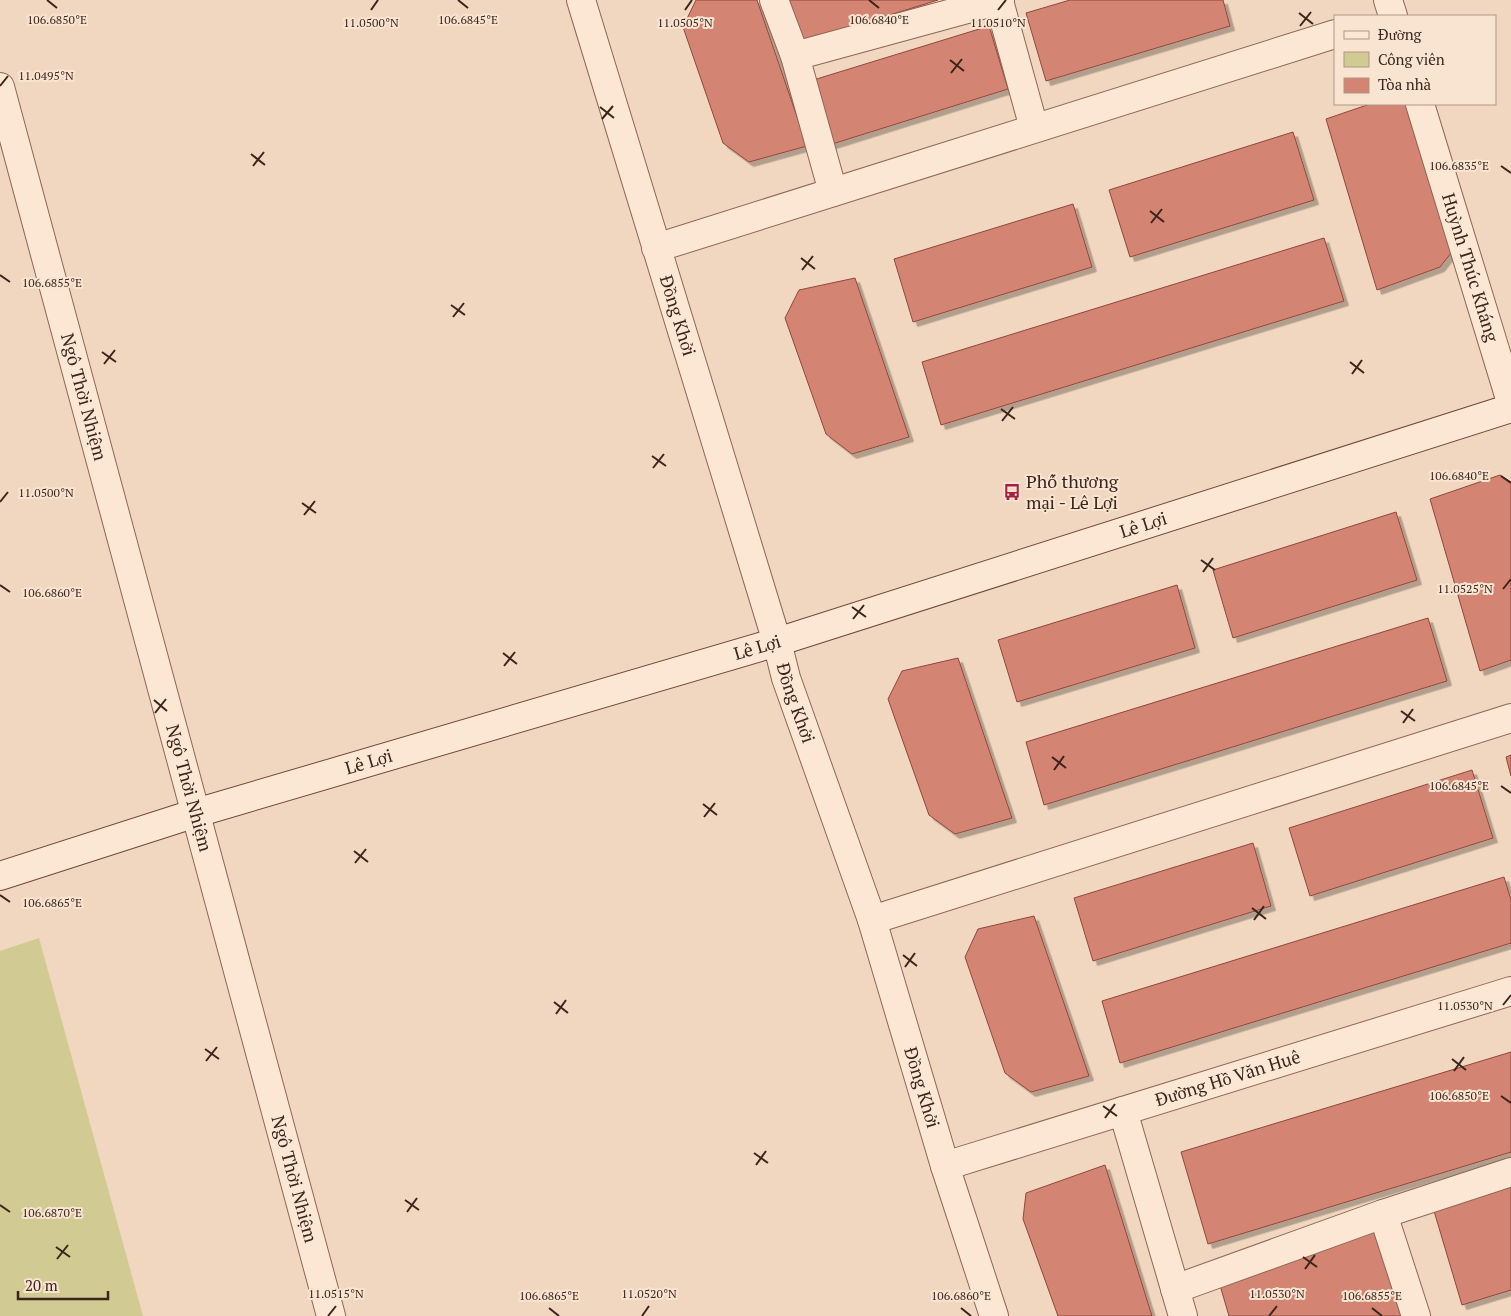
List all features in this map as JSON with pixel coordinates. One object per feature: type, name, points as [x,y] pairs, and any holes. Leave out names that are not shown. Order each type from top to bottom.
[{"type":"street","name":"Đồng Khởi","points":[[580,0],[777,642],[786,678],[872,920],[946,1166],[994,1316]]},
{"type":"street","points":[[774,0],[795,56],[833,192]]},
{"type":"street","points":[[795,56],[1000,0],[1034,128]]},
{"type":"street","points":[[656,248],[1334,34]]},
{"type":"street","name":"Ngô Thời Nhiệm","points":[[0,87],[331,1316]]},
{"type":"street","name":"Huỳnh Thúc Kháng","points":[[1420,105],[1511,402]]},
{"type":"street","name":"Lê Lợi","points":[[0,876],[196,813],[777,642],[1511,408]]},
{"type":"street","points":[[872,920],[1511,718]]},
{"type":"street","name":"Đường Hồ Văn Huê","points":[[946,1166],[1511,991]]},
{"type":"street","points":[[1123,1111],[1183,1316]]},
{"type":"street","points":[[1175,1289],[1383,1214],[1511,1172]]},
{"type":"street","points":[[1383,1214],[1416,1316]]},
{"type":"green space","points":[[39,938],[143,1316],[0,1316],[0,951]]},
{"type":"building","points":[[696,0],[757,0],[807,146],[749,162],[723,143],[683,27]]},
{"type":"building","points":[[783,0],[938,0],[796,44]]},
{"type":"building","points":[[1070,0],[1223,0],[1230,26],[1046,81],[1026,13]]},
{"type":"building","points":[[989,26],[1008,89],[829,145],[810,81]]},
{"type":"building","points":[[1367,105],[1410,105],[1459,243],[1440,267],[1377,290],[1326,119]]},
{"type":"building","points":[[1293,132],[1314,200],[1130,257],[1109,190]]},
{"type":"building","points":[[1073,204],[1092,267],[913,322],[894,259]]},
{"type":"building","points":[[1324,238],[1344,301],[941,425],[922,362]]},
{"type":"building","points":[[855,278],[909,437],[852,454],[826,434],[785,318],[799,290]]},
{"type":"building","points":[[1500,475],[1511,482],[1511,660],[1480,671],[1430,499]]},
{"type":"building","points":[[1396,512],[1417,580],[1233,638],[1213,570]]},
{"type":"building","points":[[1177,585],[1195,648],[1017,702],[998,640]]},
{"type":"building","points":[[1428,618],[1447,681],[1044,805],[1026,742]]},
{"type":"building","points":[[958,658],[1012,818],[955,834],[929,815],[888,699],[902,671]]},
{"type":"building","points":[[1511,755],[1511,776],[1506,757]]},
{"type":"building","points":[[1472,770],[1493,838],[1310,896],[1289,828]]},
{"type":"building","points":[[1253,843],[1271,906],[1093,961],[1074,898]]},
{"type":"building","points":[[1504,877],[1511,900],[1511,943],[1120,1063],[1102,1001]]},
{"type":"building","points":[[1034,916],[1089,1076],[1031,1092],[1005,1073],[965,957],[978,929]]},
{"type":"building","points":[[1511,1052],[1511,1152],[1208,1244],[1181,1152]]},
{"type":"building","points":[[1105,1165],[1152,1316],[1058,1316],[1023,1219],[1026,1193]]},
{"type":"building","points":[[1511,1187],[1511,1290],[1462,1305],[1434,1211]]},
{"type":"building","points":[[1394,1221],[1415,1316],[1229,1316],[1217,1275]]},
{"type":"place","name":"Phố thương mại - Lê Lợi","points":[[1012,492]]}]
